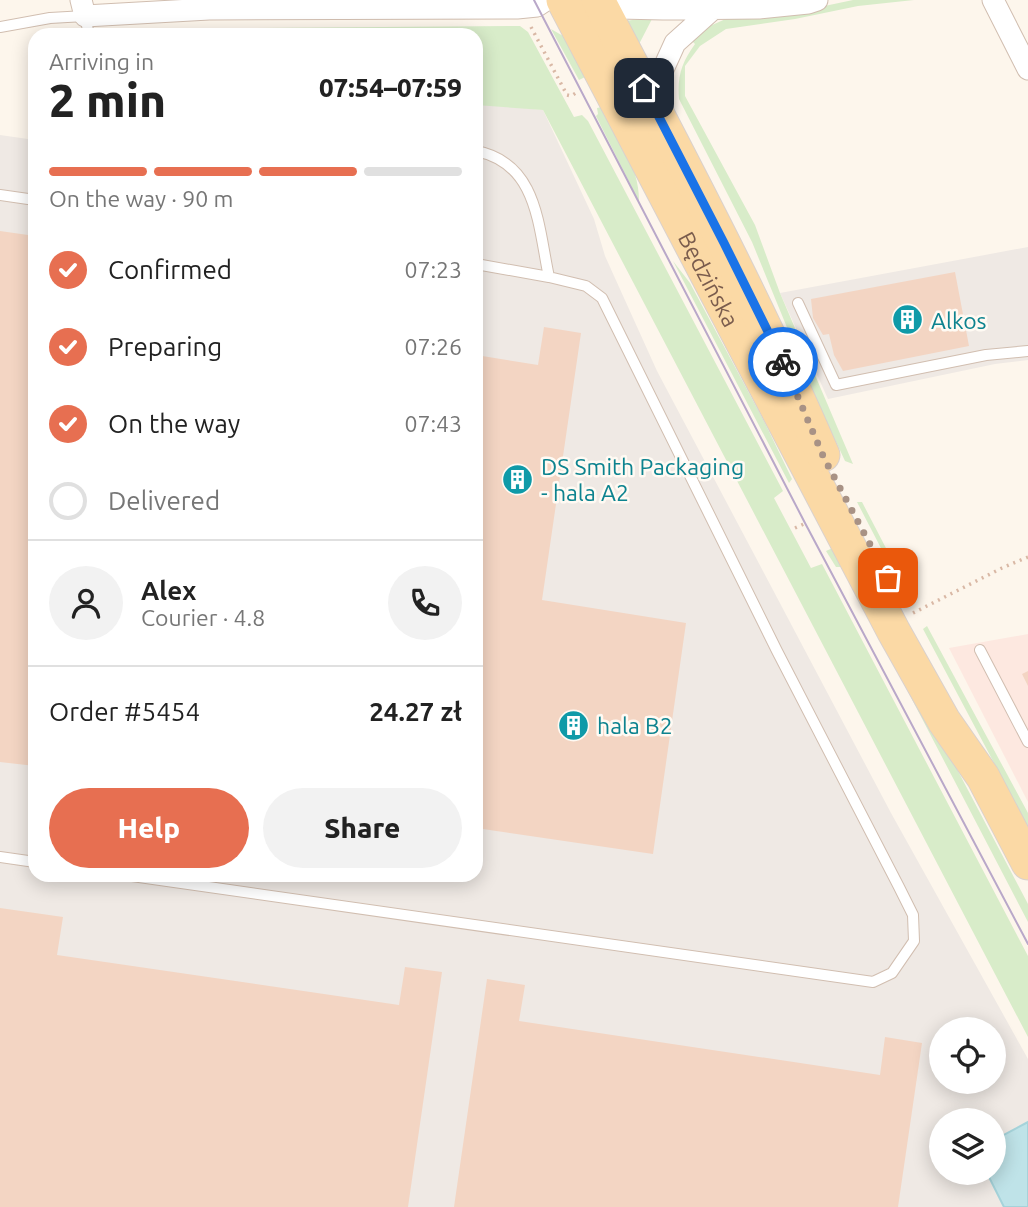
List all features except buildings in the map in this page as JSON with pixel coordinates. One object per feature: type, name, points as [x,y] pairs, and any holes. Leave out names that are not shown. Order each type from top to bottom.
[{"type":"main road","name":"Będzińska","points":[[563,0],[900,643],[944,721],[983,777],[1028,863]]},
{"type":"main road","name":"Będzińska","points":[[598,0],[724,243],[787,371],[824,458],[959,711],[983,777]]},
{"type":"street","points":[[209,9],[254,0]]},
{"type":"street","points":[[85,17],[209,9],[517,8],[537,6],[546,0]]},
{"type":"street","points":[[605,0],[619,8],[759,8],[817,0]]},
{"type":"street","points":[[993,0],[1028,69]]},
{"type":"street","points":[[662,124],[660,76],[676,43],[714,8]]},
{"type":"lane","points":[[0,27],[50,18],[85,17]]},
{"type":"lane","points":[[483,152],[492,154],[509,165],[524,180],[532,202],[549,277]]},
{"type":"lane","points":[[0,195],[28,199]]},
{"type":"lane","points":[[174,882],[873,982],[892,973],[914,942],[913,915],[777,651],[602,298],[586,286],[483,265]]},
{"type":"lane","points":[[798,303],[836,385],[986,355],[1028,351]]},
{"type":"lane","points":[[979,650],[1028,743]]},
{"type":"lane","points":[[0,857],[28,861]]},
{"type":"path","points":[[909,616],[1028,557]]},
{"type":"shaded area","points":[[483,104],[543,110],[594,219],[605,256],[657,371],[891,813],[1005,1017],[929,1017],[929,1094],[1006,1094],[1006,1019],[1028,1059],[1028,1207],[0,1207],[0,135],[28,139],[28,882],[483,882]]},
{"type":"shaded area","name":"Alkos","points":[[1028,247],[1028,360],[995,364],[828,399],[780,293]]},
{"type":"shaded area","points":[[1028,634],[1028,802],[949,648]]},
{"type":"green space","points":[[853,0],[914,0],[858,6],[726,29],[700,46],[685,66],[685,96],[755,225],[780,293],[853,464],[845,461],[818,403],[752,242],[679,99],[679,83],[681,70],[695,44],[691,40],[710,26],[730,17],[796,12]]},
{"type":"green space","points":[[652,19],[636,50],[626,21]]},
{"type":"green space","points":[[520,26],[528,32],[574,117],[582,115],[588,121],[783,491],[774,498],[811,568],[822,564],[1028,956],[1028,1037],[543,110],[483,106],[483,28],[252,28]]},
{"type":"green space","points":[[551,29],[570,40],[591,74],[579,80]]},
{"type":"green space","points":[[602,107],[632,164],[639,202],[596,116],[597,108]]},
{"type":"green space","points":[[673,261],[690,283],[764,421],[792,479],[789,483]]},
{"type":"green space","points":[[857,502],[862,502],[913,600],[909,602]]},
{"type":"green space","points":[[839,545],[1028,904],[1028,922],[843,567],[836,567],[826,551]]},
{"type":"green space","points":[[927,626],[1028,813],[1028,827],[923,629]]},
{"type":"water","points":[[1028,1122],[1028,1207],[1004,1207],[993,1185],[1006,1185],[1006,1134]]},
{"type":"tram line","points":[[534,0],[805,523],[1028,944]]},
{"type":"way so far","points":[[783,362],[824,458],[888,578]]},
{"type":"place","name":"Alkos","points":[[908,320]]},
{"type":"place","name":"DS Smith Packaging - hala A2","points":[[518,479]]},
{"type":"place","name":"hala B2","points":[[574,725]]},
{"type":"route","points":[[644,88],[783,362]]}]
